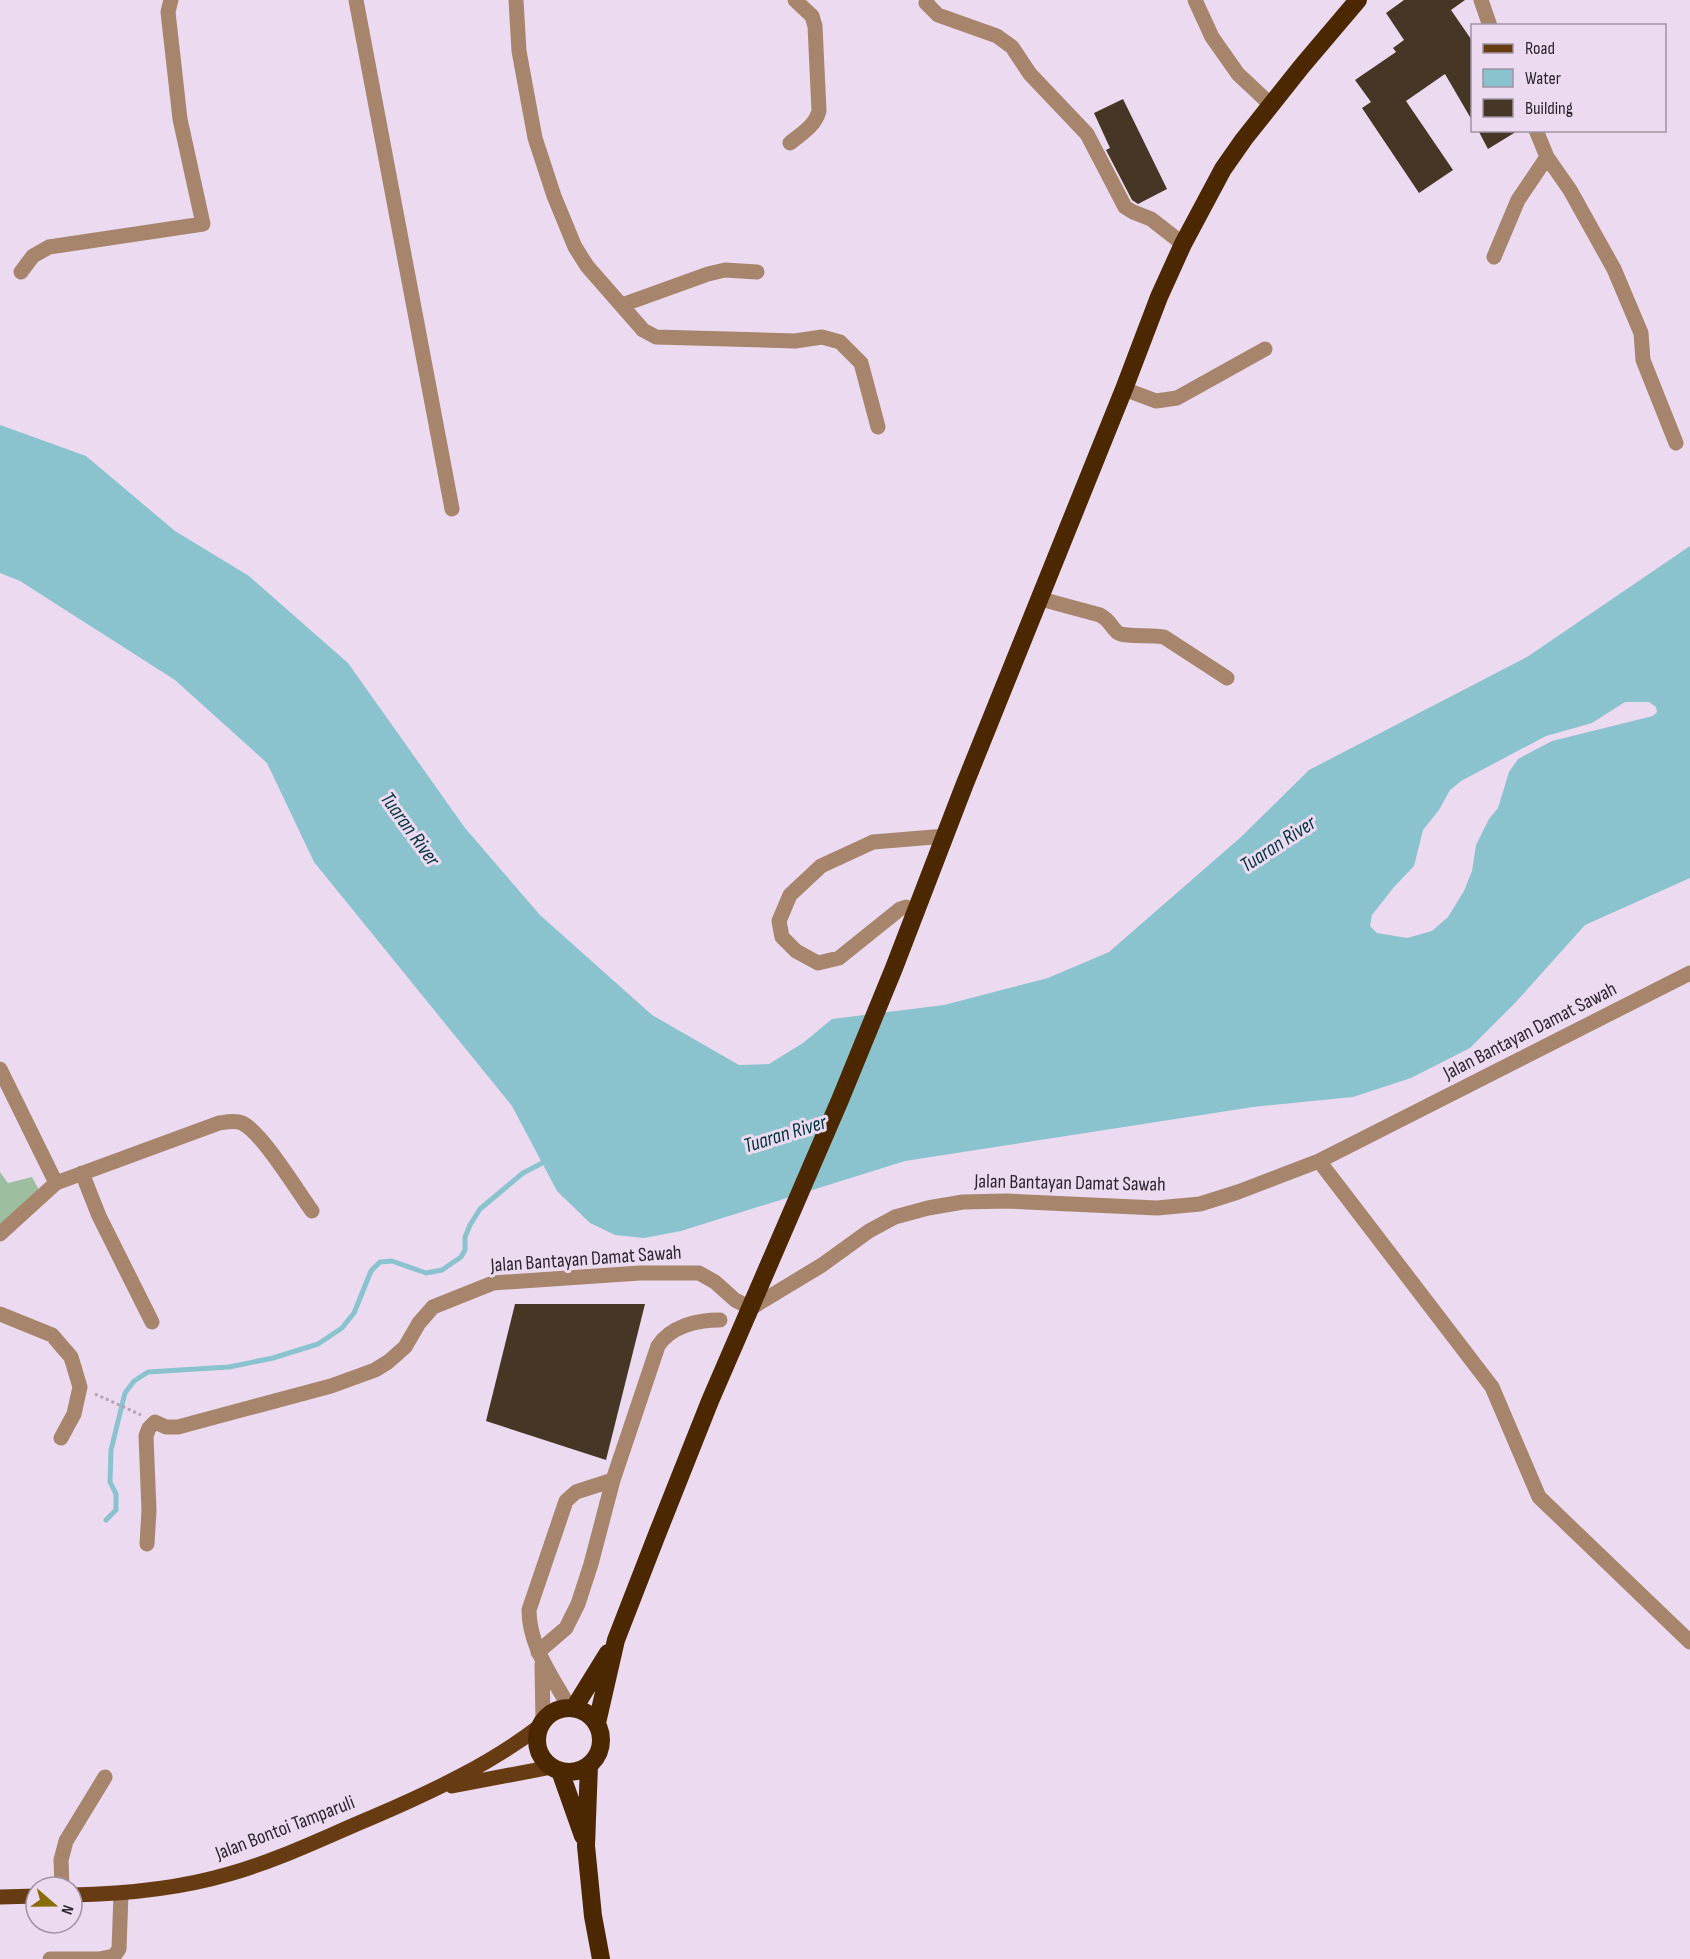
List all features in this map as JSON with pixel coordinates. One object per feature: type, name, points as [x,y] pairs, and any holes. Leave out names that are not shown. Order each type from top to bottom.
[{"type":"highway","points":[[597,1723],[616,1640],[694,1439],[894,968],[964,786],[1182,243],[1223,169],[1270,104],[1358,0]]},
{"type":"highway","points":[[571,1708],[616,1640]]},
{"type":"highway","points":[[556,1769],[575,1771],[589,1765],[597,1757],[601,1746],[601,1734],[597,1723],[583,1710],[559,1709],[542,1724],[537,1739],[543,1758],[556,1769],[586,1846]]},
{"type":"highway","points":[[589,1765],[586,1846],[593,1916],[601,1959]]},
{"type":"main road","name":"Jalan Bontoi Tamparuli","points":[[84,1895],[121,1894],[184,1885],[270,1861],[437,1789],[513,1747],[542,1724]]},
{"type":"main road","name":"Jalan Bontoi Tamparuli","points":[[437,1789],[556,1769]]},
{"type":"main road","points":[[0,1897],[24,1896]]},
{"type":"street","points":[[21,272],[33,256],[49,247],[203,225],[180,119],[168,12],[171,0]]},
{"type":"street","points":[[356,0],[452,509]]},
{"type":"street","points":[[516,0],[519,51],[535,138],[554,196],[575,247],[587,266],[643,330],[656,338],[795,341],[822,337],[840,342],[861,363],[878,427]]},
{"type":"street","points":[[790,143],[813,125],[819,111],[815,26],[812,16],[795,0]]},
{"type":"street","points":[[927,0],[926,3],[938,15],[997,36],[1012,47],[1030,74],[1088,134],[1125,207],[1133,213],[1151,219],[1182,243]]},
{"type":"street","points":[[1195,0],[1212,37],[1238,74],[1270,104]]},
{"type":"street","points":[[1480,0],[1489,24]]},
{"type":"street","points":[[1537,132],[1547,157],[1570,190],[1614,268],[1641,333],[1643,360],[1676,443]]},
{"type":"street","points":[[1494,257],[1518,200],[1547,157]]},
{"type":"street","points":[[622,305],[708,274],[725,270],[758,272]]},
{"type":"street","points":[[1124,389],[1156,401],[1177,398],[1265,349]]},
{"type":"street","points":[[1041,598],[1100,615],[1109,620],[1118,632],[1127,636],[1164,637],[1227,678]]},
{"type":"street","points":[[916,912],[906,907],[900,909],[839,958],[818,963],[796,951],[782,938],[779,921],[790,895],[821,866],[873,842],[945,836]]},
{"type":"street","name":"Jalan Bantayan Damat Sawah","points":[[155,1422],[166,1427],[178,1427],[331,1386],[375,1370],[405,1347],[419,1323],[433,1307],[493,1283],[640,1273],[699,1273],[715,1282],[735,1300],[750,1308],[822,1265],[869,1231],[895,1217],[928,1208],[963,1202],[1006,1201],[1157,1208],[1200,1204],[1319,1161],[1690,974]]},
{"type":"street","points":[[0,1069],[56,1183]]},
{"type":"street","points":[[0,1234],[56,1183],[219,1123],[241,1122],[256,1132],[312,1211]]},
{"type":"street","points":[[1319,1161],[1492,1387],[1539,1497],[1690,1641]]},
{"type":"street","points":[[82,1173],[99,1216],[152,1322]]},
{"type":"street","points":[[0,1314],[52,1335],[72,1357],[80,1387],[74,1414],[61,1438]]},
{"type":"street","points":[[540,1657],[566,1628],[578,1604],[613,1480],[658,1346],[664,1337],[678,1328],[703,1320],[720,1320]]},
{"type":"street","points":[[147,1544],[149,1510],[146,1436],[149,1428],[155,1422]]},
{"type":"street","points":[[542,1724],[540,1657],[529,1619],[529,1610],[566,1502],[576,1492],[613,1480]]},
{"type":"street","points":[[540,1657],[571,1708]]},
{"type":"street","points":[[62,1875],[66,1841],[105,1777]]},
{"type":"street","points":[[50,1959],[99,1959],[114,1956],[119,1948],[121,1894]]},
{"type":"path","points":[[80,1387],[155,1422]]},
{"type":"green space","points":[[0,1172],[8,1183],[32,1177],[40,1192],[0,1227]]},
{"type":"water","name":"Tuaran River","points":[[0,425],[86,456],[175,531],[249,576],[348,663],[465,828],[540,915],[652,1015],[739,1065],[769,1064],[803,1043],[832,1019],[944,1005],[1048,978],[1109,952],[1241,837],[1309,770],[1527,657],[1690,546],[1690,878],[1585,925],[1516,1002],[1470,1048],[1411,1078],[1353,1097],[1253,1107],[905,1161],[681,1231],[644,1238],[615,1235],[590,1223],[557,1191],[512,1106],[314,862],[267,763],[175,680],[20,581],[0,573]],"holes":[[[1625,702],[1649,702],[1656,707],[1657,712],[1653,716],[1552,741],[1518,759],[1509,772],[1498,808],[1489,819],[1476,845],[1472,871],[1464,891],[1448,917],[1432,931],[1407,938],[1377,933],[1370,926],[1372,915],[1414,866],[1423,830],[1439,810],[1450,790],[1461,781],[1546,736],[1592,723]]]},
{"type":"building","points":[[1404,0],[1465,0],[1451,10],[1471,39],[1471,119],[1445,74],[1406,101],[1453,170],[1419,193],[1362,108],[1371,102],[1355,80],[1396,52],[1393,48],[1404,40],[1386,13]]},
{"type":"building","points":[[1123,99],[1167,189],[1138,204],[1132,200],[1106,150],[1110,148],[1094,113]]},
{"type":"building","points":[[1479,132],[1516,132],[1488,149]]},
{"type":"building","points":[[515,1304],[645,1304],[606,1460],[486,1421]]},
{"type":"waterway","points":[[106,1520],[116,1510],[116,1494],[110,1482],[111,1450],[125,1393],[134,1381],[148,1372],[229,1367],[273,1358],[318,1344],[342,1328],[354,1313],[371,1271],[380,1262],[392,1261],[426,1273],[442,1270],[461,1257],[465,1250],[465,1237],[480,1209],[523,1173],[548,1160]]}]
